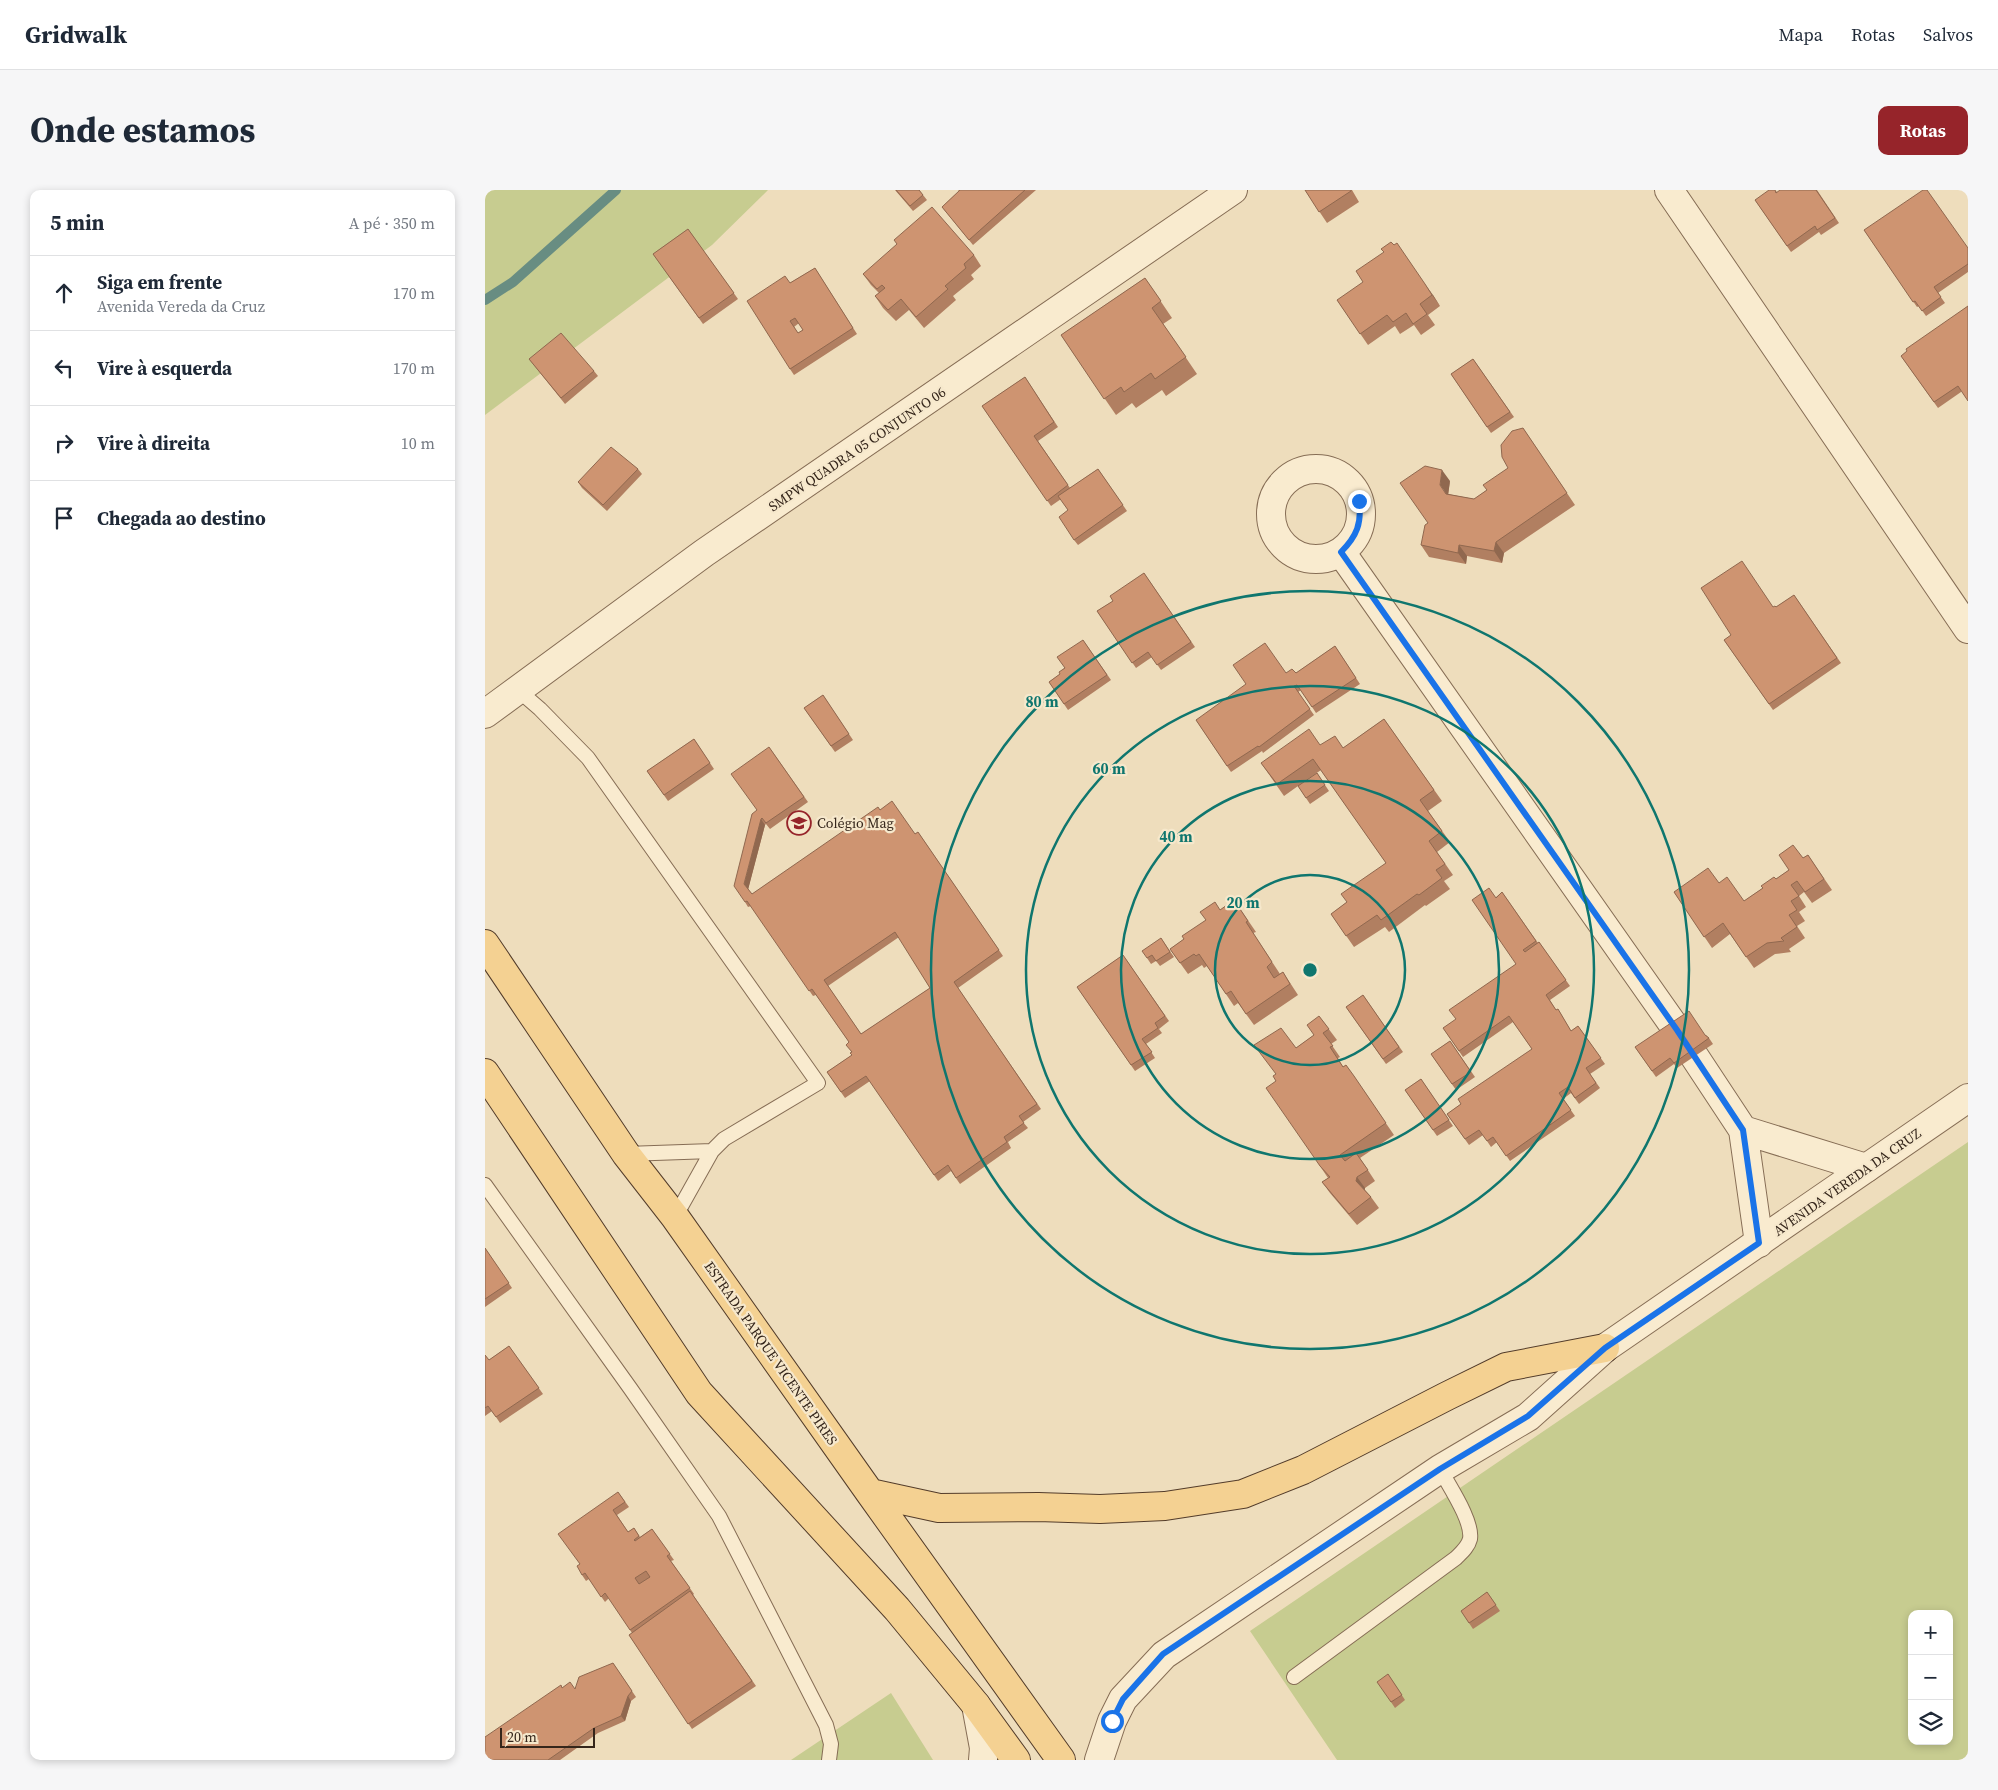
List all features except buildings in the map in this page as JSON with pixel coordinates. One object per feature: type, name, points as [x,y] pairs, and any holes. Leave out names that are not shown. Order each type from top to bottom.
[{"type":"main road","name":"ESTRADA PARQUE VICENTE PIRES","points":[[485,944],[626,1154],[675,1217],[1061,1760]]},
{"type":"main road","points":[[485,1074],[699,1393],[897,1609],[976,1705],[1016,1760]]},
{"type":"main road","points":[[870,1493],[939,1508],[1099,1509],[1165,1506],[1243,1494],[1303,1470],[1506,1367],[1605,1348]]},
{"type":"street","name":"SMPW QUADRA 05 CONJUNTO 06","points":[[485,714],[705,553],[1233,190]]},
{"type":"street","points":[[1669,190],[1968,629]]},
{"type":"street","points":[[1284,468],[1302,471],[1317,469],[1331,472],[1343,478],[1353,488],[1359,501],[1361,515],[1359,529],[1352,542],[1341,552],[1329,558],[1307,558],[1288,550],[1278,540],[1272,527],[1270,513],[1284,468]]},
{"type":"street","points":[[1341,552],[1677,1030],[1743,1130],[1759,1243]]},
{"type":"street","name":"AVENIDA VEREDA DA CRUZ","points":[[1099,1760],[1112,1721],[1123,1699],[1163,1654],[1440,1469],[1528,1416],[1605,1348],[1968,1098]]},
{"type":"street","points":[[1743,1130],[1866,1168]]},
{"type":"street","points":[[976,1705],[984,1748],[983,1760]]},
{"type":"lane","points":[[518,690],[540,708],[588,758],[818,1083],[724,1139],[712,1151],[675,1217]]},
{"type":"lane","points":[[626,1154],[712,1151]]},
{"type":"lane","points":[[485,1184],[631,1388],[719,1516],[826,1725],[831,1744],[829,1760]]},
{"type":"lane","points":[[1294,1677],[1466,1549],[1470,1540],[1470,1531],[1466,1519],[1440,1469]]},
{"type":"green space","points":[[485,190],[768,190],[712,245],[485,415]]},
{"type":"green space","points":[[1968,1142],[1968,1760],[1337,1760],[1250,1631]]},
{"type":"green space","points":[[891,1693],[933,1760],[791,1760]]},
{"type":"waterway","points":[[485,300],[513,282],[616,190]]},
{"type":"place","name":"Colégio Mag","points":[[799,823]]},
{"type":"route","points":[[1112,1721],[1123,1699],[1163,1654],[1440,1469],[1528,1416],[1605,1348],[1759,1243],[1743,1130],[1677,1030],[1341,552],[1352,542],[1359,529],[1361,515],[1359,501]]}]
